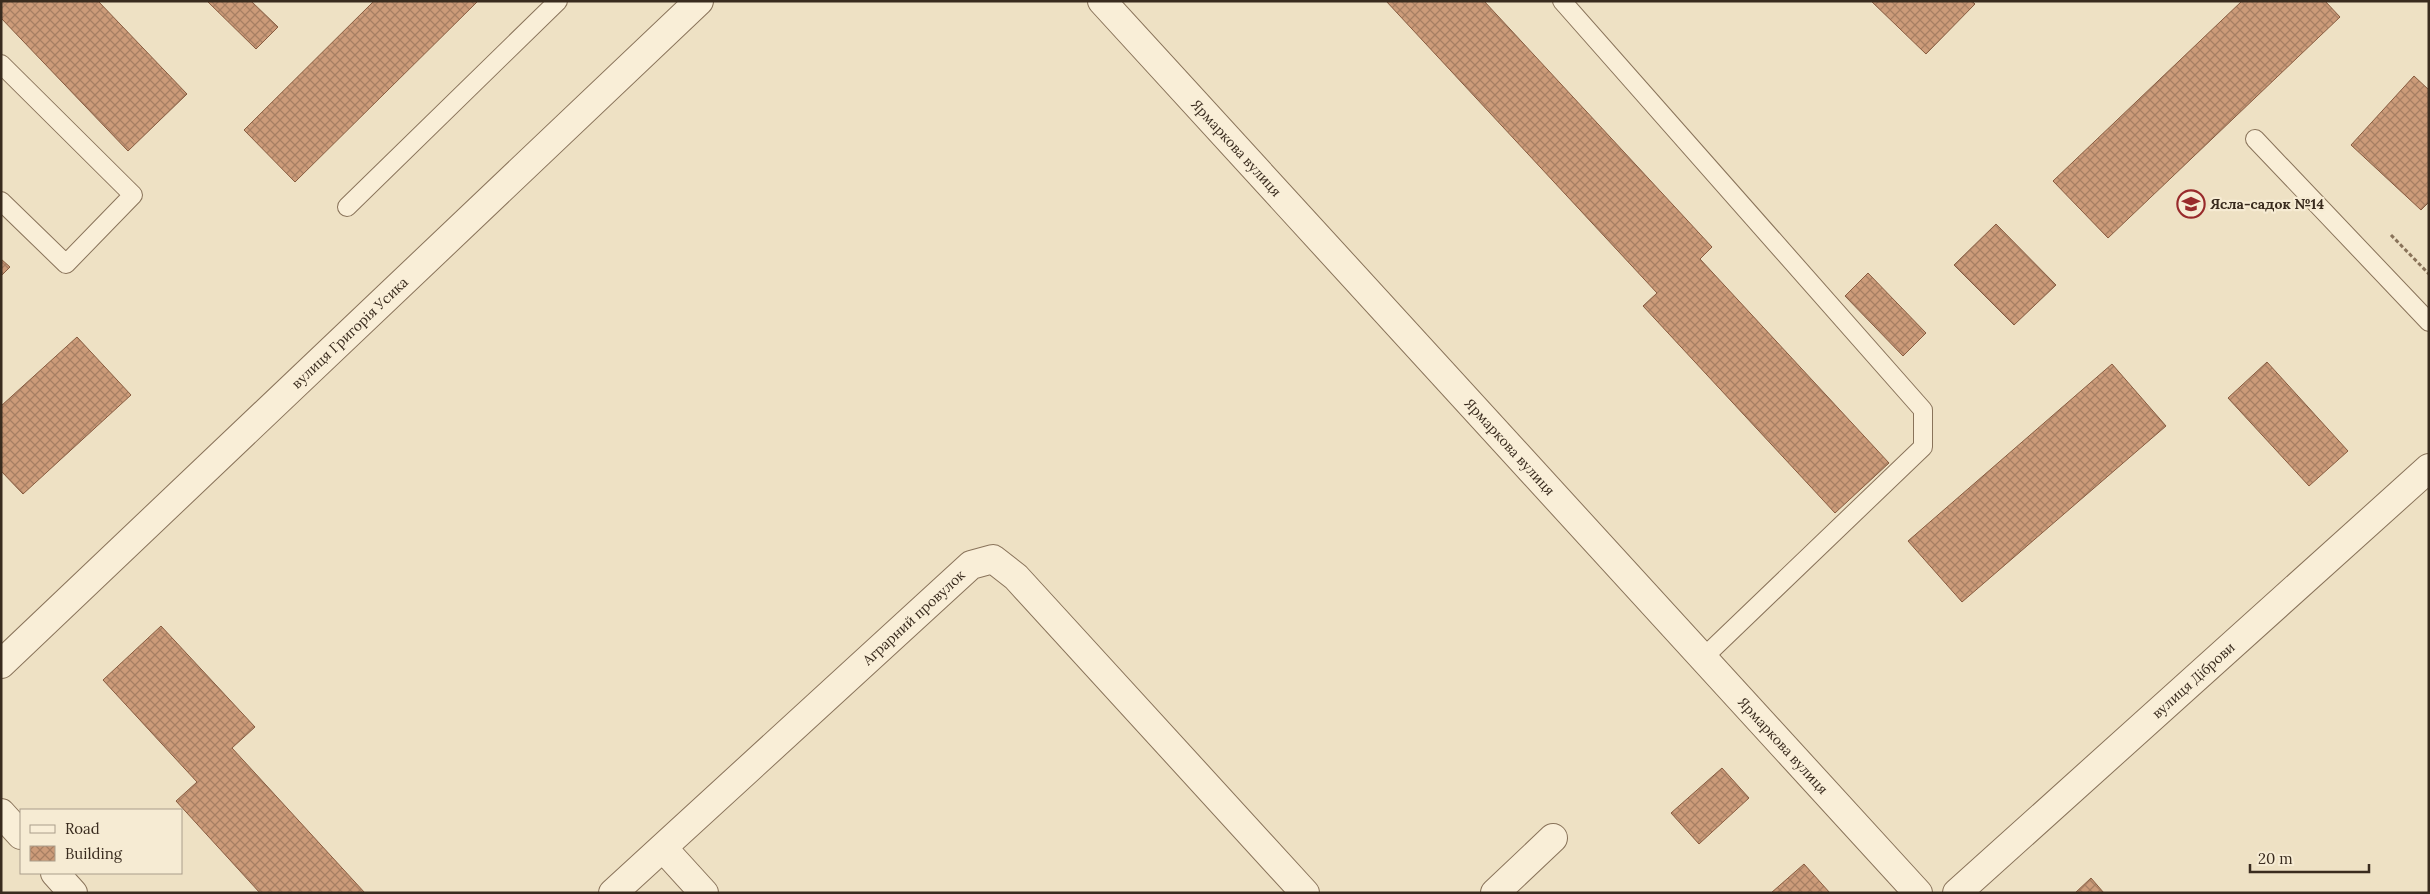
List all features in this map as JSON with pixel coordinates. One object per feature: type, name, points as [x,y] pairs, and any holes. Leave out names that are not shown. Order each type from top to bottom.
[{"type":"street","name":"вулиця Григорія Усика","points":[[1,664],[699,1]]},
{"type":"street","name":"Ярмаркова вулиця","points":[[1102,1],[1918,893]]},
{"type":"street","name":"вулиця Діброви","points":[[1958,893],[2429,468]]},
{"type":"street","name":"Аграрний провулок","points":[[613,893],[971,565],[994,559],[1016,577],[1305,893]]},
{"type":"street","points":[[1,813],[20,834]]},
{"type":"street","points":[[1495,893],[1553,838]]},
{"type":"street","points":[[663,848],[704,893]]},
{"type":"street","points":[[56,874],[73,893]]},
{"type":"lane","points":[[347,208],[558,1]]},
{"type":"lane","points":[[1562,1],[1923,410],[1923,447],[1703,658]]},
{"type":"lane","points":[[1,64],[133,195],[66,264],[1,201]]},
{"type":"lane","points":[[2255,139],[2429,322]]},
{"type":"building","points":[[1,1],[98,1],[187,94],[128,151],[1,18]]},
{"type":"building","points":[[207,1],[251,1],[278,27],[256,49]]},
{"type":"building","points":[[374,1],[478,1],[295,182],[244,130]]},
{"type":"building","points":[[1386,1],[1484,1],[1712,247],[1700,259],[1889,463],[1835,513],[1643,306],[1657,293]]},
{"type":"building","points":[[1871,1],[1972,1],[1975,4],[1926,54]]},
{"type":"building","points":[[2242,1],[2325,1],[2340,17],[2108,238],[2053,181]]},
{"type":"building","points":[[2414,76],[2429,90],[2429,202],[2421,210],[2351,145]]},
{"type":"building","points":[[1996,224],[2056,285],[2014,325],[1954,265]]},
{"type":"building","points":[[1,259],[10,267],[1,276]]},
{"type":"building","points":[[1868,273],[1926,333],[1903,356],[1845,296]]},
{"type":"building","points":[[77,337],[131,395],[23,494],[1,471],[1,406]]},
{"type":"building","points":[[2267,362],[2348,451],[2309,486],[2228,398]]},
{"type":"building","points":[[2112,364],[2166,426],[1962,602],[1908,541]]},
{"type":"building","points":[[161,626],[255,727],[232,748],[365,893],[260,893],[176,801],[197,782],[103,680]]},
{"type":"building","points":[[1722,768],[1749,798],[1699,844],[1671,813]]},
{"type":"building","points":[[1804,864],[1830,893],[1771,893]]},
{"type":"building","points":[[2091,878],[2104,893],[2075,893]]},
{"type":"place","name":"Ясла-садок №14","points":[[2191,204]]}]
